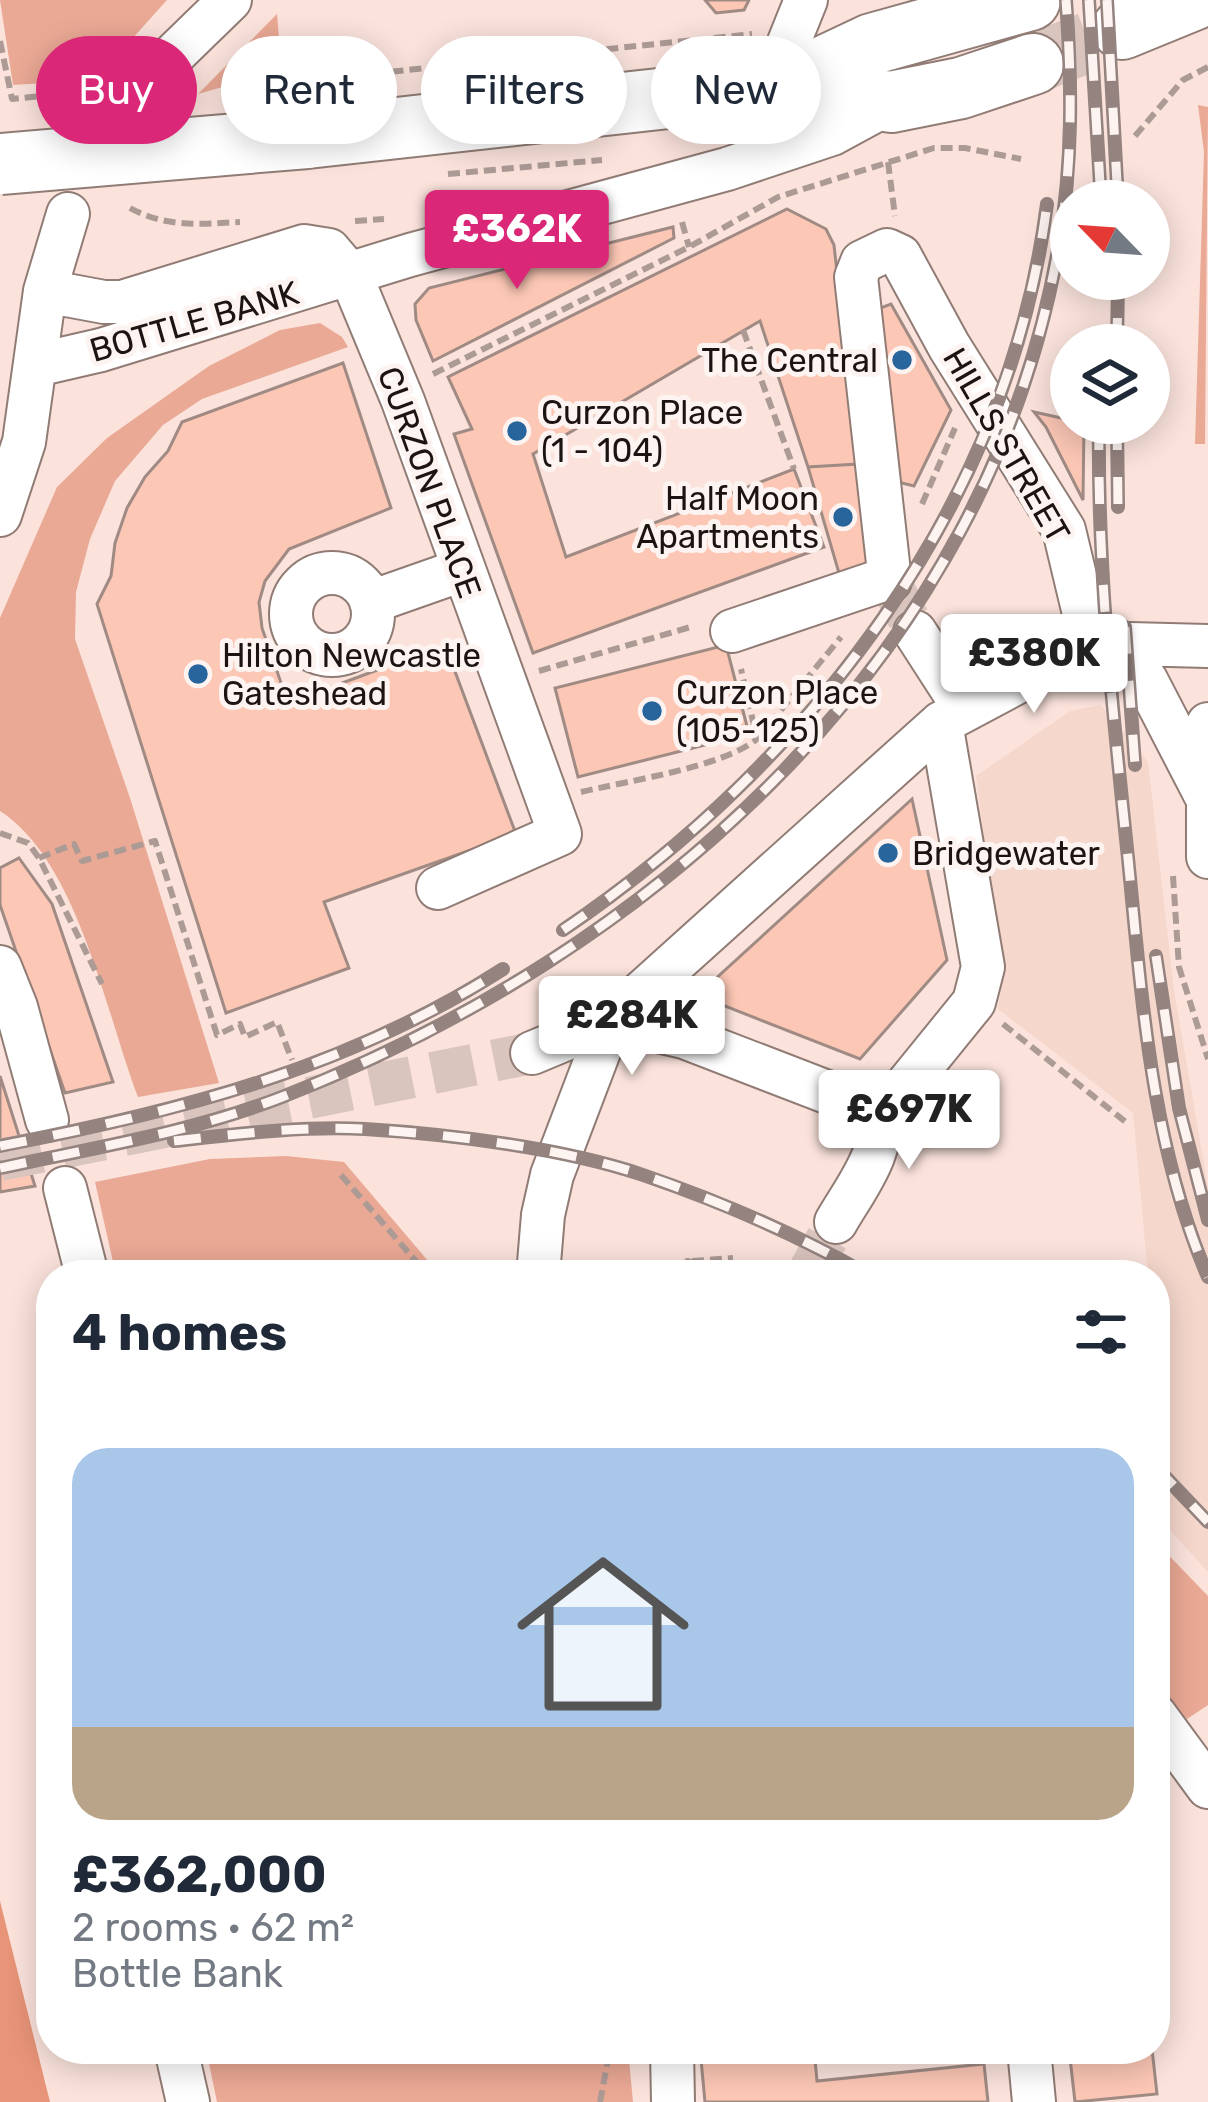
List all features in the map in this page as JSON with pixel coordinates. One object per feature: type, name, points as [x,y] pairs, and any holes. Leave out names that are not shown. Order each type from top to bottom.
[{"type":"highway","points":[[821,48],[872,44],[1030,0]]},
{"type":"highway","points":[[1122,29],[1197,0]]},
{"type":"highway","points":[[821,66],[891,102],[961,88],[1033,64]]},
{"type":"highway","points":[[397,99],[651,67]]},
{"type":"highway","points":[[0,164],[221,125]]},
{"type":"street","points":[[193,36],[230,0]]},
{"type":"street","points":[[1197,0],[1208,20]]},
{"type":"street","name":"BOTTLE BANK","points":[[36,365],[770,155],[832,134],[891,102]]},
{"type":"street","points":[[5,487],[36,365],[45,290],[68,214]]},
{"type":"street","name":"BOTTLE BANK","points":[[45,290],[122,302],[304,246],[329,250],[351,276]]},
{"type":"street","points":[[732,631],[890,580],[856,277],[862,262],[887,256]]},
{"type":"street","name":"HILLS STREET","points":[[887,256],[1064,530],[1091,644]]},
{"type":"street","name":"CURZON PLACE","points":[[351,276],[403,401],[560,834],[444,877]]},
{"type":"street","points":[[371,602],[462,570]]},
{"type":"street","points":[[611,1020],[684,1037],[854,1102],[877,1106],[901,1092],[974,1002],[983,968],[952,715],[915,632]]},
{"type":"street","points":[[1091,644],[1135,667],[1146,680],[1205,794]]},
{"type":"street","points":[[532,1053],[611,1020],[952,715],[1091,644],[1208,646]]},
{"type":"street","points":[[1208,724],[1208,857]]},
{"type":"street","points":[[0,967],[47,1120]]},
{"type":"street","points":[[539,1260],[552,1175],[611,1020]]},
{"type":"street","points":[[836,1222],[874,1154],[883,1127],[877,1106]]},
{"type":"street","points":[[65,1189],[83,1260]]},
{"type":"street","points":[[1170,1735],[1208,1787]]},
{"type":"street","points":[[179,2064],[188,2102]]},
{"type":"street","points":[[672,2064],[673,2102]]},
{"type":"street","points":[[1030,2064],[1034,2102]]},
{"type":"path","points":[[0,41],[12,99],[36,97]]},
{"type":"path","points":[[397,99],[651,67]]},
{"type":"path","points":[[1135,136],[1184,80],[1208,67]]},
{"type":"path","points":[[432,375],[688,248],[778,197],[950,148],[1021,159]]},
{"type":"path","points":[[427,176],[610,159]]},
{"type":"path","points":[[887,256],[889,162]]},
{"type":"path","points":[[743,330],[794,469]]},
{"type":"path","points":[[918,514],[974,386]]},
{"type":"path","points":[[548,669],[704,623],[732,631],[760,752]]},
{"type":"path","points":[[604,787],[729,756],[754,741],[845,632]]},
{"type":"path","points":[[0,833],[28,843],[39,858],[102,984]]},
{"type":"path","points":[[39,858],[74,844],[82,861],[155,841],[217,1034],[240,1024],[245,1037],[277,1022],[292,1060]]},
{"type":"path","points":[[974,1002],[1127,1123]]},
{"type":"path","points":[[341,1175],[415,1260]]},
{"type":"path","points":[[710,1260],[733,1258]]},
{"type":"path","points":[[600,2102],[607,2064]]},
{"type":"shaded area","points":[[0,0],[167,0],[135,36],[36,36],[36,84],[13,85]]},
{"type":"shaded area","points":[[277,14],[279,36],[255,36]]},
{"type":"shaded area","points":[[221,71],[221,88],[198,94]]},
{"type":"shaded area","points":[[1198,105],[1208,107],[1205,444],[1195,444],[1204,152]]},
{"type":"shaded area","points":[[320,323],[342,337],[348,347],[202,399],[163,425],[115,481],[90,539],[76,592],[75,639],[219,1083],[138,1097],[70,902],[27,834],[0,811],[0,618],[57,487],[107,438],[209,366],[280,330]]},
{"type":"shaded area","points":[[1101,705],[1148,762],[1174,990],[1208,1187],[1208,1572],[1170,1530],[1170,1260],[1147,1260],[1133,1113],[998,1009],[1002,982],[976,776],[1070,711]]},
{"type":"shaded area","points":[[286,1156],[344,1162],[427,1260],[113,1260],[95,1182],[210,1159]]},
{"type":"shaded area","points":[[1170,1557],[1208,1596],[1208,1705],[1187,1719],[1170,1704]]},
{"type":"shaded area","points":[[0,1901],[36,2046],[36,2064],[41,2064],[50,2102],[0,2102]]},
{"type":"shaded area","points":[[209,2064],[629,2064],[633,2102],[217,2102]]},
{"type":"building","points":[[705,0],[749,0],[744,10],[716,13]]},
{"type":"building","name":"Curzon Place (1 - 104)","points":[[787,209],[826,229],[834,245],[858,464],[808,467],[760,321],[533,454],[566,557],[794,469],[824,547],[533,653],[454,434],[472,429],[448,377]]},
{"type":"building","points":[[673,227],[674,238],[433,361],[416,320],[415,304],[429,288]]},
{"type":"building","name":"The Central","points":[[891,304],[951,410],[914,486],[898,482],[875,310]]},
{"type":"building","name":"Hilton Newcastle Gateshead","points":[[343,363],[391,508],[289,549],[265,581],[259,602],[262,628],[288,703],[445,645],[516,834],[324,902],[349,968],[226,1013],[97,604],[111,576],[115,543],[127,508],[168,451],[182,422]]},
{"type":"building","points":[[1034,412],[1050,416],[1050,435]]},
{"type":"building","points":[[1055,444],[1084,444],[1083,500]]},
{"type":"building","name":"Half Moon Apartments","points":[[858,464],[868,567],[841,580],[808,467]]},
{"type":"building","name":"Curzon Place (105-125)","points":[[726,645],[749,734],[578,777],[555,688]]},
{"type":"building","points":[[912,799],[947,960],[860,1059],[707,999],[712,982]]},
{"type":"building","points":[[19,858],[52,904],[113,1082],[65,1093],[0,905],[0,868]]},
{"type":"building","points":[[0,1076],[35,1186],[0,1192]]},
{"type":"building","points":[[701,2064],[815,2064],[817,2081],[984,2064],[988,2102],[705,2102]]},
{"type":"building","points":[[1071,2064],[1154,2064],[1157,2094],[1075,2102]]},
{"type":"tunnel","points":[[1033,64],[1122,29]]},
{"type":"tunnel","points":[[890,581],[915,632]]},
{"type":"tunnel","points":[[0,1160],[532,1053]]},
{"type":"tunnel","points":[[815,1260],[836,1222]]},
{"type":"railway","points":[[0,1168],[142,1138],[248,1109],[419,1036],[551,960],[673,872],[784,770],[881,656],[961,530],[1021,393],[1064,214],[1070,122],[1066,0]]},
{"type":"railway","points":[[1089,0],[1100,180]]},
{"type":"railway","points":[[1107,0],[1117,180]]},
{"type":"railway","points":[[563,930],[653,863],[738,788],[815,706],[883,617],[942,522],[990,421],[1025,315],[1047,204]]},
{"type":"railway","points":[[1117,324],[1118,300]]},
{"type":"railway","points":[[1099,444],[1107,641],[1144,1018],[1173,1176],[1208,1277]]},
{"type":"railway","points":[[1117,444],[1118,507]]},
{"type":"railway","points":[[1125,627],[1135,765]]},
{"type":"railway","points":[[1156,956],[1179,1108],[1208,1220]]},
{"type":"railway","points":[[0,1146],[196,1101],[323,1060],[444,1004],[503,969]]},
{"type":"railway","points":[[174,1141],[341,1128],[432,1134],[542,1150],[612,1165],[700,1196],[839,1260]]},
{"type":"railway","points":[[1170,1482],[1208,1522]]},
{"type":"place","name":"The Central","points":[[902,360]]},
{"type":"place","name":"Curzon Place (1 - 104)","points":[[517,431]]},
{"type":"place","name":"Half Moon Apartments","points":[[843,517]]},
{"type":"place","name":"Hilton Newcastle Gateshead","points":[[198,674]]},
{"type":"place","name":"Curzon Place (105-125)","points":[[652,711]]},
{"type":"place","name":"Bridgewater","points":[[888,853]]}]
